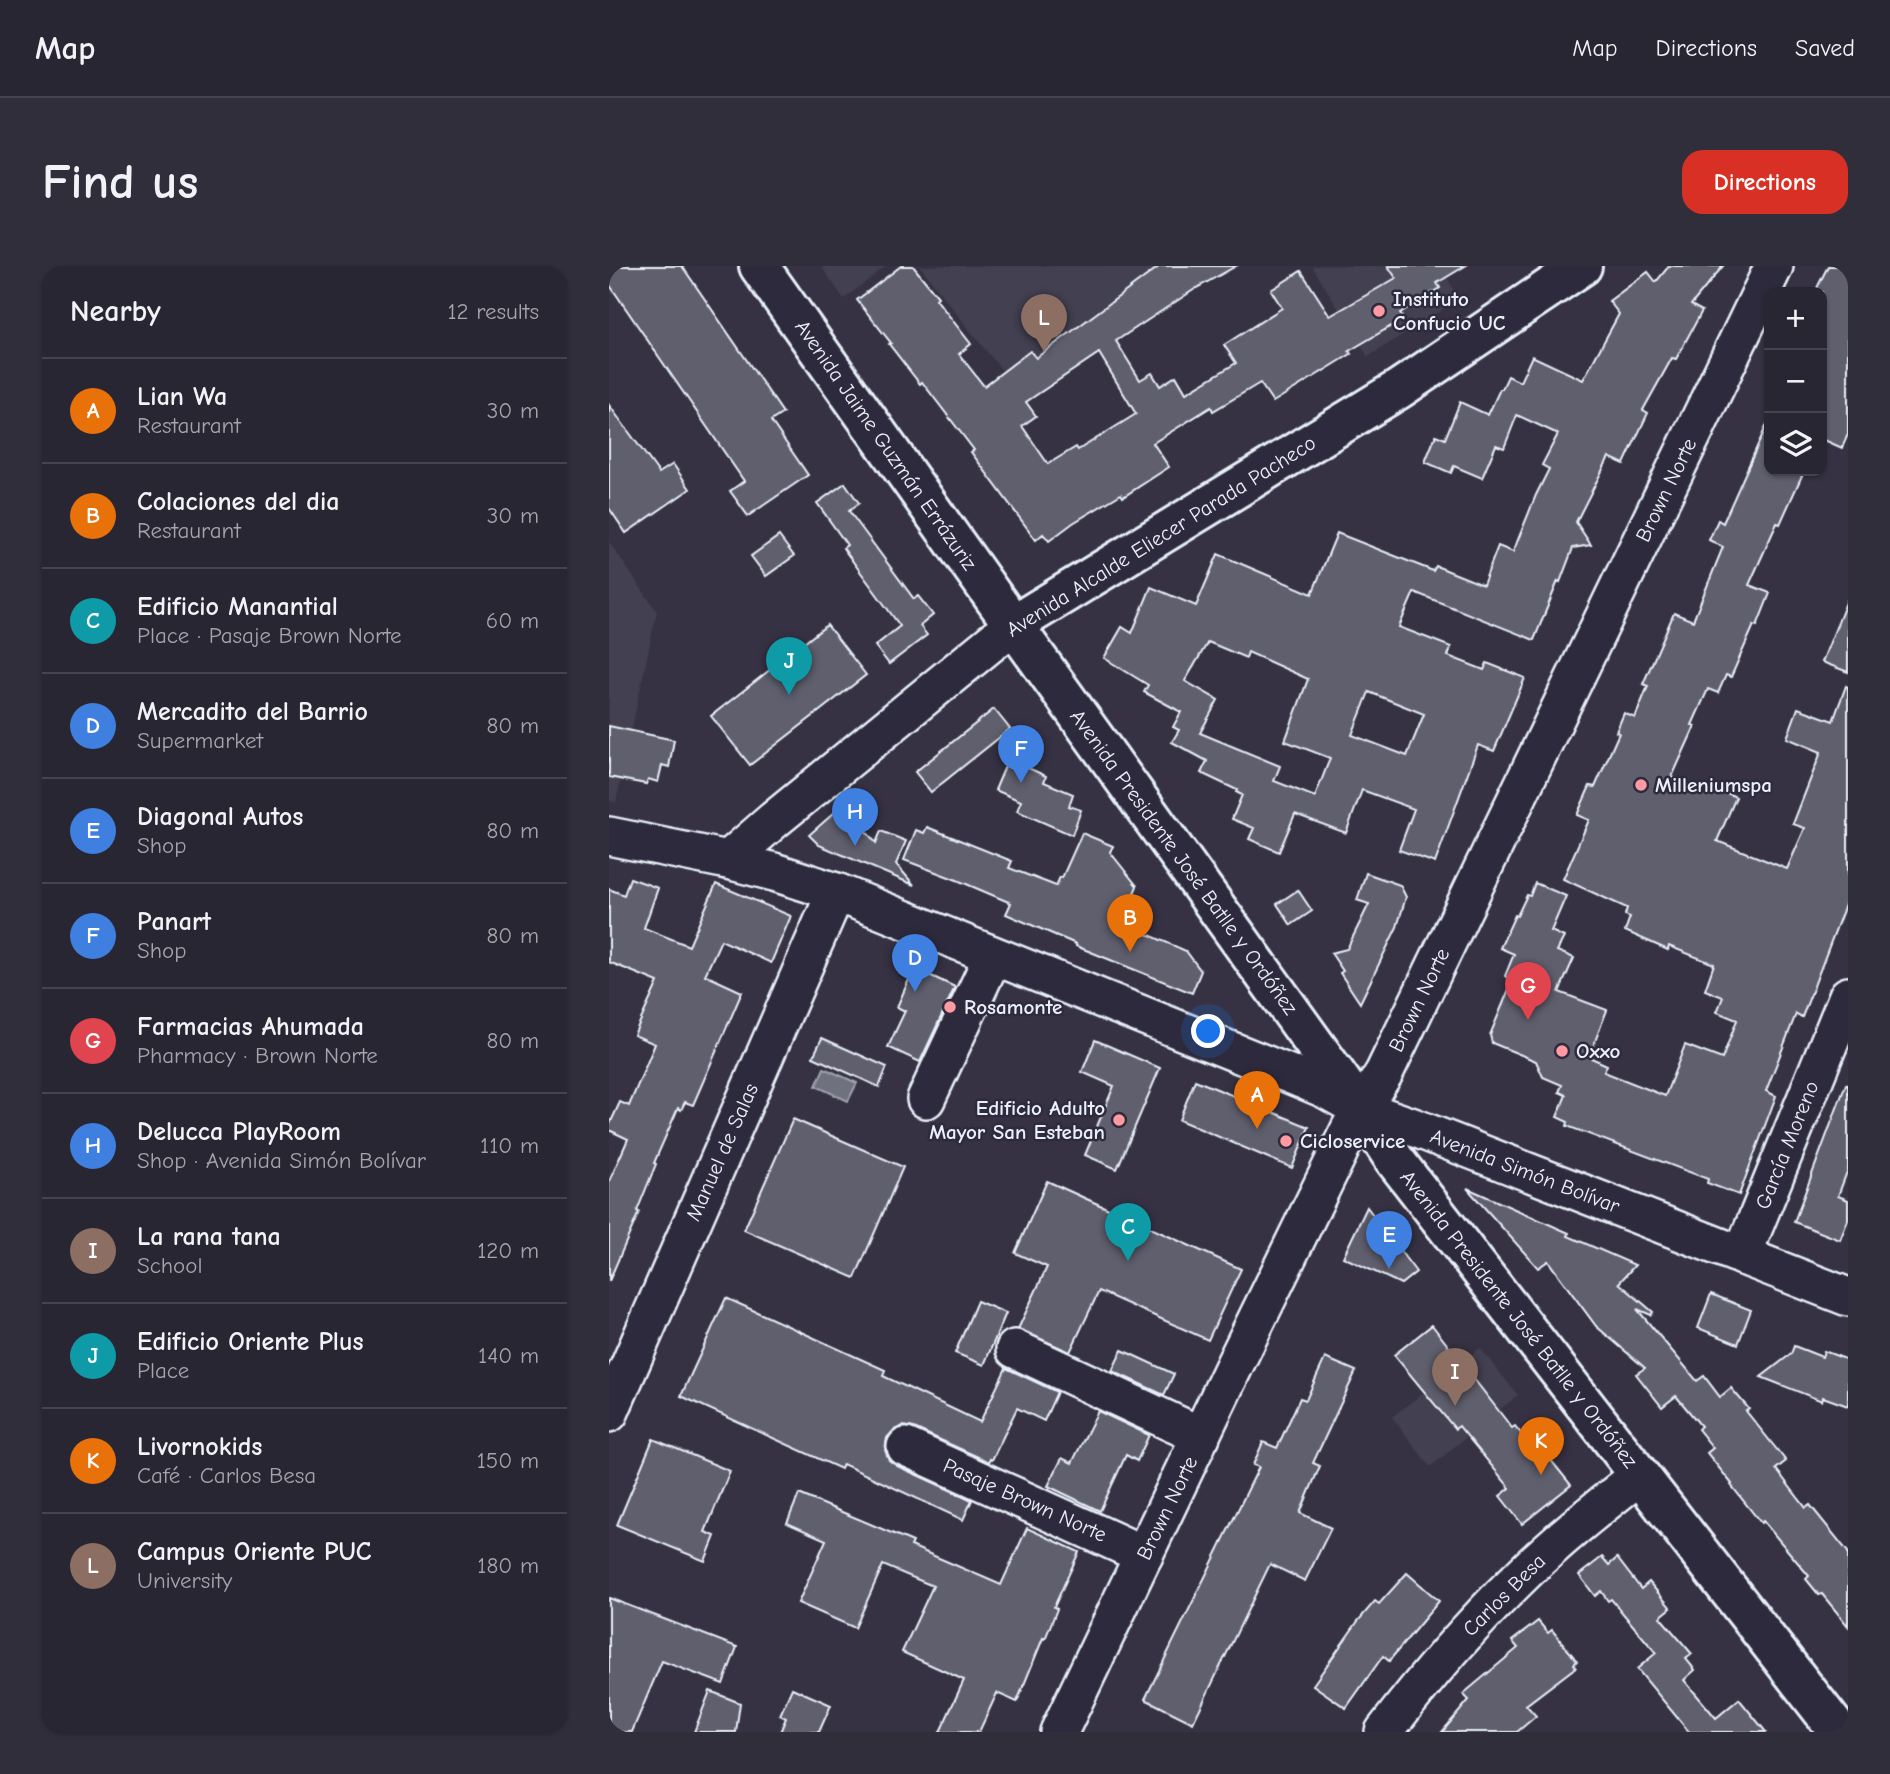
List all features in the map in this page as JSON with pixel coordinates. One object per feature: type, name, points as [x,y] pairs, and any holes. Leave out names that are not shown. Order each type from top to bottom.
[{"type":"main road","name":"Avenida Jaime Guzmán Errázuriz","points":[[759,266],[1013,625]]},
{"type":"main road","name":"Avenida Alcalde Eliecer Parada Pacheco","points":[[1013,625],[1399,388],[1582,266]]},
{"type":"main road","name":"Avenida Presidente José Batlle y Ordóñez","points":[[1013,625],[1402,1169],[1839,1732]]},
{"type":"street","name":"Brown Norte","points":[[1059,1732],[1361,1109],[1384,1073],[1773,266]]},
{"type":"street","name":"Avenida Alcalde Eliecer Parada Pacheco","points":[[728,860],[1013,625]]},
{"type":"street","name":"Avenida Simón Bolívar","points":[[609,836],[728,860],[836,892],[1299,1078],[1361,1109],[1437,1136],[1848,1297]]},
{"type":"street","name":"Manuel de Salas","points":[[609,1413],[836,892]]},
{"type":"street","points":[[926,1099],[993,956]]},
{"type":"street","name":"García Moreno","points":[[1742,1256],[1848,996]]},
{"type":"street","points":[[1014,1349],[1201,1436]]},
{"type":"street","name":"Pasaje Brown Norte","points":[[906,1447],[1144,1555]]},
{"type":"street","name":"Carlos Besa","points":[[1384,1732],[1446,1654],[1519,1577],[1640,1475]]},
{"type":"shaded area","points":[[821,266],[886,266],[844,299]]},
{"type":"shaded area","points":[[920,266],[1237,266],[1195,289],[1027,401]]},
{"type":"shaded area","points":[[1312,266],[1441,266],[1459,299],[1368,357]]},
{"type":"shaded area","points":[[609,542],[657,611],[616,802],[609,801]]},
{"type":"shaded area","points":[[1480,1348],[1518,1395],[1430,1467],[1392,1417]]},
{"type":"water","points":[[824,1068],[857,1083],[848,1101],[816,1086]]},
{"type":"building","points":[[609,266],[682,266],[783,413],[771,421],[808,475],[748,516],[730,491],[744,481],[609,284]]},
{"type":"building","points":[[901,266],[913,266],[971,344],[959,354],[984,386],[1030,351],[1036,358],[1160,266],[1236,266],[1195,289],[1116,341],[1140,380],[1152,373],[1160,386],[1176,376],[1186,393],[1236,363],[1224,345],[1282,308],[1271,290],[1301,271],[1330,316],[1396,278],[1388,266],[1465,266],[1437,283],[1440,288],[1400,313],[1403,319],[1273,402],[1260,383],[1213,411],[1211,407],[1153,443],[1169,467],[1123,497],[1121,494],[1073,523],[1049,541],[1043,534],[1036,540],[971,452],[974,450],[857,300]],"holes":[[[1099,353],[1136,414],[1078,450],[1076,447],[1048,464],[1022,426],[1036,416],[1026,402]]]},
{"type":"building","points":[[1669,266],[1723,266],[1691,305],[1702,311],[1676,359],[1672,358],[1643,410],[1648,413],[1624,464],[1609,457],[1576,522],[1591,545],[1573,548],[1534,640],[1414,592],[1399,627],[1451,647],[1448,656],[1484,670],[1487,663],[1525,678],[1494,751],[1478,745],[1435,863],[1399,850],[1414,809],[1362,790],[1346,833],[1295,814],[1279,852],[1249,839],[1254,828],[1232,819],[1242,795],[1201,773],[1207,761],[1172,742],[1179,730],[1173,727],[1181,712],[1144,692],[1148,685],[1104,658],[1122,627],[1132,633],[1151,587],[1196,606],[1218,554],[1312,594],[1337,533],[1433,571],[1436,566],[1483,585],[1498,546],[1513,552],[1549,469],[1542,465],[1558,434],[1517,415],[1504,448],[1496,445],[1482,478],[1454,466],[1451,473],[1425,462],[1436,435],[1445,439],[1460,402],[1488,415],[1508,376],[1520,382],[1532,356],[1583,380],[1619,314],[1609,301],[1648,272],[1656,282]],"holes":[[[1208,642],[1246,658],[1248,652],[1308,679],[1285,741],[1330,758],[1315,797],[1274,781],[1280,766],[1200,733],[1218,700],[1185,681]],[[1369,692],[1424,714],[1407,756],[1352,735]]]},
{"type":"building","points":[[1828,266],[1848,266],[1848,434],[1842,448],[1827,441],[1827,287],[1818,287]]},
{"type":"building","points":[[609,405],[659,473],[673,464],[690,489],[626,533],[609,508]]},
{"type":"building","points":[[1764,431],[1764,476],[1802,476],[1749,585],[1770,593],[1757,626],[1754,625],[1731,677],[1726,675],[1718,693],[1708,689],[1672,777],[1710,794],[1713,787],[1736,797],[1717,841],[1787,869],[1805,828],[1793,824],[1821,752],[1787,738],[1798,708],[1833,721],[1846,686],[1848,687],[1848,897],[1802,1017],[1796,1014],[1766,1091],[1776,1096],[1739,1195],[1707,1183],[1708,1179],[1567,1126],[1568,1122],[1557,1117],[1566,1095],[1559,1092],[1562,1085],[1543,1077],[1536,1061],[1492,1043],[1490,1035],[1512,982],[1505,976],[1514,954],[1500,948],[1515,915],[1517,916],[1527,895],[1530,896],[1535,883],[1566,896],[1551,931],[1564,937],[1557,951],[1574,958],[1559,992],[1607,1010],[1589,1057],[1607,1065],[1604,1072],[1665,1096],[1685,1045],[1722,1059],[1737,1020],[1717,1012],[1723,997],[1705,990],[1714,964],[1669,946],[1668,950],[1625,931],[1630,917],[1625,915],[1627,908],[1563,879],[1589,820],[1577,815],[1590,786],[1595,787],[1619,733],[1616,732],[1624,713],[1635,718],[1648,686],[1643,684],[1674,613],[1693,621],[1723,547],[1709,540],[1718,520],[1723,523]]},
{"type":"building","points":[[845,483],[859,503],[849,511],[914,599],[918,596],[933,615],[920,626],[927,635],[889,664],[875,646],[900,626],[843,548],[847,545],[817,503]]},
{"type":"building","points":[[779,536],[794,556],[766,576],[751,556]]},
{"type":"building","points":[[1848,600],[1848,672],[1822,662]]},
{"type":"building","points":[[827,625],[866,675],[750,765],[711,716]]},
{"type":"building","points":[[994,709],[1010,729],[931,792],[915,772]]},
{"type":"building","points":[[609,726],[674,740],[669,767],[662,765],[658,782],[648,779],[646,784],[609,777]]},
{"type":"building","points":[[1012,750],[1030,758],[1026,767],[1046,776],[1044,782],[1073,794],[1069,806],[1081,810],[1072,835],[1017,811],[1021,801],[995,790]]},
{"type":"building","points":[[843,805],[876,843],[881,831],[906,841],[896,864],[914,885],[819,845],[809,835]]},
{"type":"building","points":[[927,827],[1012,861],[1009,868],[1056,886],[1082,833],[1113,846],[1110,852],[1137,886],[1122,923],[1186,951],[1201,971],[1192,993],[1006,914],[1011,903],[904,860],[916,830],[924,833]]},
{"type":"building","points":[[1366,873],[1400,885],[1406,897],[1397,927],[1360,1003],[1340,973],[1343,971],[1331,953],[1347,949],[1369,904],[1357,900]]},
{"type":"building","points":[[630,878],[658,888],[644,928],[689,946],[716,884],[791,916],[771,963],[721,940],[705,975],[742,992],[693,1105],[685,1102],[681,1110],[678,1108],[654,1163],[656,1164],[637,1211],[639,1212],[609,1281],[609,1182],[628,1139],[609,1130],[609,1126],[620,1102],[629,1106],[655,1044],[634,1035],[658,982],[609,962],[609,889],[624,895]]},
{"type":"building","points":[[1298,890],[1312,911],[1291,925],[1277,904]]},
{"type":"building","points":[[914,968],[955,987],[920,1062],[888,1047],[905,1011],[897,1007]]},
{"type":"building","points":[[822,1038],[887,1067],[879,1087],[813,1057]]},
{"type":"building","name":"Edificio Adulto Mayor San Esteban","points":[[1095,1040],[1160,1068],[1117,1169],[1085,1155],[1114,1086],[1082,1072]]},
{"type":"building","points":[[1195,1080],[1309,1127],[1292,1168],[1179,1120]]},
{"type":"building","points":[[1846,1084],[1848,1169],[1838,1196],[1848,1200],[1848,1220],[1840,1240],[1794,1222]]},
{"type":"building","points":[[793,1119],[903,1167],[855,1278],[744,1230]]},
{"type":"building","points":[[1047,1181],[1241,1269],[1208,1340],[1099,1291],[1070,1352],[1018,1329],[1047,1267],[1015,1253]]},
{"type":"building","points":[[1467,1188],[1635,1265],[1619,1283],[1653,1312],[1651,1315],[1637,1309],[1697,1381],[1704,1376],[1720,1397],[1731,1388],[1786,1461],[1776,1469],[1806,1508],[1810,1505],[1848,1552],[1848,1626],[1822,1594],[1819,1595],[1806,1579],[1809,1576],[1763,1521],[1761,1523],[1707,1453],[1713,1448],[1698,1429],[1701,1426],[1676,1396],[1662,1407],[1636,1374],[1645,1368],[1596,1326],[1548,1261],[1538,1268]]},
{"type":"building","points":[[1367,1207],[1416,1272],[1401,1284],[1343,1257]]},
{"type":"building","points":[[1711,1294],[1751,1310],[1738,1344],[1698,1328]]},
{"type":"building","points":[[726,1298],[885,1370],[883,1376],[980,1422],[1006,1368],[1057,1392],[1044,1421],[1017,1408],[989,1462],[914,1428],[903,1426],[894,1430],[887,1438],[885,1450],[889,1460],[897,1466],[972,1500],[963,1520],[843,1464],[841,1469],[681,1396]]},
{"type":"building","points":[[977,1301],[1006,1313],[984,1365],[955,1353]]},
{"type":"building","points":[[1432,1325],[1512,1428],[1515,1426],[1545,1463],[1550,1459],[1571,1485],[1522,1524],[1500,1496],[1510,1488],[1459,1426],[1455,1429],[1394,1355]]},
{"type":"building","points":[[1794,1346],[1822,1357],[1824,1351],[1848,1360],[1848,1406],[1823,1397],[1822,1401],[1761,1377],[1791,1354]]},
{"type":"building","points":[[1122,1350],[1174,1374],[1164,1395],[1112,1371]]},
{"type":"building","points":[[1325,1358],[1356,1371],[1313,1463],[1320,1466],[1300,1513],[1331,1528],[1305,1581],[1270,1564],[1193,1723],[1145,1699],[1259,1467],[1253,1465],[1263,1442],[1277,1448],[1300,1398],[1306,1400]]},
{"type":"building","points":[[1098,1411],[1149,1435],[1137,1461],[1126,1455],[1100,1511],[1048,1486],[1062,1458],[1072,1463]]},
{"type":"building","points":[[653,1439],[730,1471],[705,1532],[715,1536],[705,1561],[617,1525]]},
{"type":"building","points":[[799,1494],[913,1542],[911,1546],[1001,1585],[1027,1528],[1079,1552],[1017,1702],[997,1693],[979,1732],[940,1732],[964,1680],[902,1652],[933,1586],[883,1565],[855,1628],[798,1603],[826,1540],[787,1523]]},
{"type":"building","points":[[1602,1557],[1609,1565],[1617,1558],[1641,1589],[1649,1582],[1671,1608],[1660,1617],[1692,1654],[1686,1659],[1695,1670],[1684,1680],[1716,1718],[1739,1699],[1766,1732],[1689,1732],[1637,1669],[1656,1653],[1611,1599],[1608,1601],[1601,1591],[1595,1596],[1579,1575]]},
{"type":"building","points":[[1407,1573],[1439,1601],[1389,1661],[1383,1656],[1346,1708],[1313,1685],[1358,1621],[1375,1601],[1379,1604]]},
{"type":"building","points":[[609,1598],[737,1647],[723,1684],[662,1661],[632,1732],[609,1732]]},
{"type":"building","points":[[1538,1621],[1548,1633],[1552,1630],[1577,1661],[1574,1664],[1576,1667],[1526,1705],[1536,1716],[1517,1732],[1442,1732],[1469,1700],[1463,1694],[1518,1648],[1512,1641]]},
{"type":"building","points":[[792,1688],[831,1705],[819,1732],[780,1732],[786,1718],[780,1715]]},
{"type":"building","points":[[710,1691],[740,1703],[736,1732],[694,1732]]},
{"type":"place","name":"Instituto Confucio UC","points":[[1379,311]]},
{"type":"place","name":"Campus Oriente PUC","points":[[1044,352]]},
{"type":"place","name":"Edificio Oriente Plus","points":[[789,695]]},
{"type":"place","name":"Panart","points":[[1021,783]]},
{"type":"place","name":"Milleniumspa","points":[[1641,785]]},
{"type":"place","name":"Delucca PlayRoom","points":[[855,846]]},
{"type":"place","name":"Colaciones del dia","points":[[1130,952]]},
{"type":"place","name":"Mercadito del Barrio","points":[[915,992]]},
{"type":"place","name":"Rosamonte","points":[[950,1007]]},
{"type":"place","name":"Farmacias Ahumada","points":[[1528,1020]]},
{"type":"place","name":"Oxxo","points":[[1562,1051]]},
{"type":"place","name":"Edificio Adulto Mayor San Esteban","points":[[1119,1120]]},
{"type":"place","name":"Lian Wa","points":[[1257,1129]]},
{"type":"place","name":"Cicloservice","points":[[1286,1141]]},
{"type":"place","name":"Edificio Manantial","points":[[1128,1261]]},
{"type":"place","name":"Diagonal Autos","points":[[1389,1269]]},
{"type":"place","name":"La rana tana","points":[[1455,1406]]},
{"type":"place","name":"Livornokids","points":[[1541,1475]]}]
